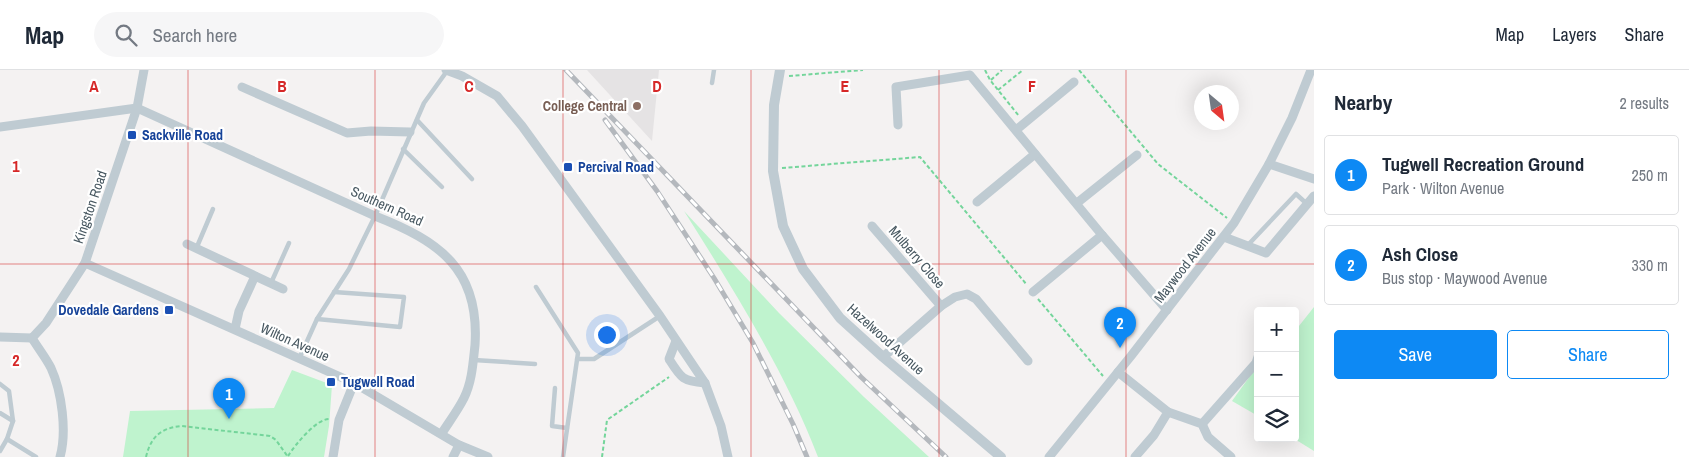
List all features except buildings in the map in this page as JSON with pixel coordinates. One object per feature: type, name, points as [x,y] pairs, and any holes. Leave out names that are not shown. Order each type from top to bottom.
[{"type":"street","name":"Kingston Road","points":[[32,338],[46,323],[85,263],[138,108],[144,70]]},
{"type":"street","points":[[446,70],[462,76],[497,96],[522,126],[660,316],[705,383],[721,426],[728,457]]},
{"type":"street","name":"Maywood Avenue","points":[[1049,457],[1109,384],[1234,223],[1269,164],[1292,118],[1311,70]]},
{"type":"street","name":"Hazelwood Avenue","points":[[780,74],[774,104],[773,168],[783,226],[803,268],[840,318],[1001,457]]},
{"type":"street","points":[[898,125],[896,87],[970,75],[1102,235],[1167,310]]},
{"type":"street","points":[[1016,130],[1074,82]]},
{"type":"street","points":[[242,87],[347,133],[371,130],[410,132]]},
{"type":"street","points":[[0,127],[138,108]]},
{"type":"street","name":"Southern Road","points":[[138,108],[405,228],[425,239],[454,264],[468,288],[472,302],[475,335],[474,360],[464,397],[442,433]]},
{"type":"street","points":[[977,202],[1035,154]]},
{"type":"street","points":[[1077,204],[1137,154]]},
{"type":"street","points":[[1269,164],[1314,178]]},
{"type":"street","points":[[1224,237],[1266,253],[1314,196]]},
{"type":"street","name":"Mulberry Close","points":[[872,226],[942,306]]},
{"type":"street","points":[[1033,292],[1102,235]]},
{"type":"street","points":[[187,244],[283,289]]},
{"type":"street","name":"Wilton Avenue","points":[[85,263],[354,383],[442,433],[459,445],[488,457]]},
{"type":"street","points":[[234,329],[239,311],[256,276]]},
{"type":"street","name":"Mulberry Close","points":[[883,357],[942,306],[955,297],[967,294],[976,299],[1028,360]]},
{"type":"street","points":[[0,337],[32,338],[51,368],[58,390],[63,421],[60,457]]},
{"type":"street","points":[[676,341],[669,359],[677,372],[687,381],[705,383]]},
{"type":"street","points":[[1202,424],[1254,365]]},
{"type":"street","points":[[1118,372],[1168,412],[1202,424],[1208,436],[1231,457]]},
{"type":"street","points":[[333,457],[339,420],[354,383]]},
{"type":"street","points":[[1135,457],[1154,435],[1168,412]]},
{"type":"street","points":[[453,457],[459,445]]},
{"type":"lane","points":[[299,359],[317,319],[349,269],[375,216],[424,103],[446,70]]},
{"type":"lane","points":[[712,83],[714,70]]},
{"type":"lane","points":[[417,120],[472,178]]},
{"type":"lane","points":[[403,149],[442,188]]},
{"type":"lane","points":[[1247,246],[1296,194],[1307,204]]},
{"type":"lane","points":[[196,249],[213,209]]},
{"type":"lane","points":[[271,283],[289,243]]},
{"type":"lane","points":[[536,288],[578,353],[563,457]]},
{"type":"lane","points":[[317,319],[400,327],[404,296],[334,292]]},
{"type":"lane","points":[[577,359],[594,359],[660,316]]},
{"type":"lane","points":[[474,360],[535,364]]},
{"type":"lane","points":[[0,384],[9,391],[13,421],[7,439],[0,451]]},
{"type":"lane","points":[[555,388],[552,426],[568,428]]},
{"type":"lane","points":[[0,413],[13,421]]},
{"type":"lane","points":[[7,439],[36,457]]},
{"type":"path","points":[[780,74],[863,70]]},
{"type":"path","points":[[985,70],[990,80],[1024,123]]},
{"type":"path","points":[[990,80],[1002,70]]},
{"type":"path","points":[[998,90],[1023,70]]},
{"type":"path","points":[[1079,70],[1158,164],[1234,223]]},
{"type":"path","points":[[773,168],[920,157],[1109,384]]},
{"type":"path","points":[[602,457],[607,420],[677,372]]},
{"type":"path","points":[[146,457],[152,440],[162,431],[169,427],[182,426],[270,436],[276,440],[288,457],[294,447],[319,423],[326,418],[339,420]]},
{"type":"shaded area","name":"College Central","points":[[587,70],[659,70],[652,141]]},
{"type":"green space","points":[[684,211],[779,313],[864,397],[929,457],[818,457],[805,425],[774,362],[739,300]]},
{"type":"green space","points":[[1314,307],[1314,451],[1299,442],[1299,326]]},
{"type":"green space","points":[[292,370],[332,385],[329,426],[324,457],[123,457],[130,411],[274,408]]},
{"type":"green space","points":[[1254,371],[1254,414],[1232,401]]},
{"type":"railway","points":[[566,70],[861,377],[946,457]]},
{"type":"railway","points":[[605,120],[657,191],[714,278],[753,343],[807,457]]},
{"type":"place","name":"College Central","points":[[637,106]]},
{"type":"place","name":"Sackville Road","points":[[132,135]]},
{"type":"place","name":"Percival Road","points":[[568,167]]},
{"type":"place","name":"Dovedale Gardens","points":[[169,310]]},
{"type":"place","name":"Ash Close","points":[[1120,348]]},
{"type":"place","name":"Tugwell Road","points":[[331,382]]},
{"type":"place","name":"Tugwell Recreation Ground","points":[[229,419]]}]
